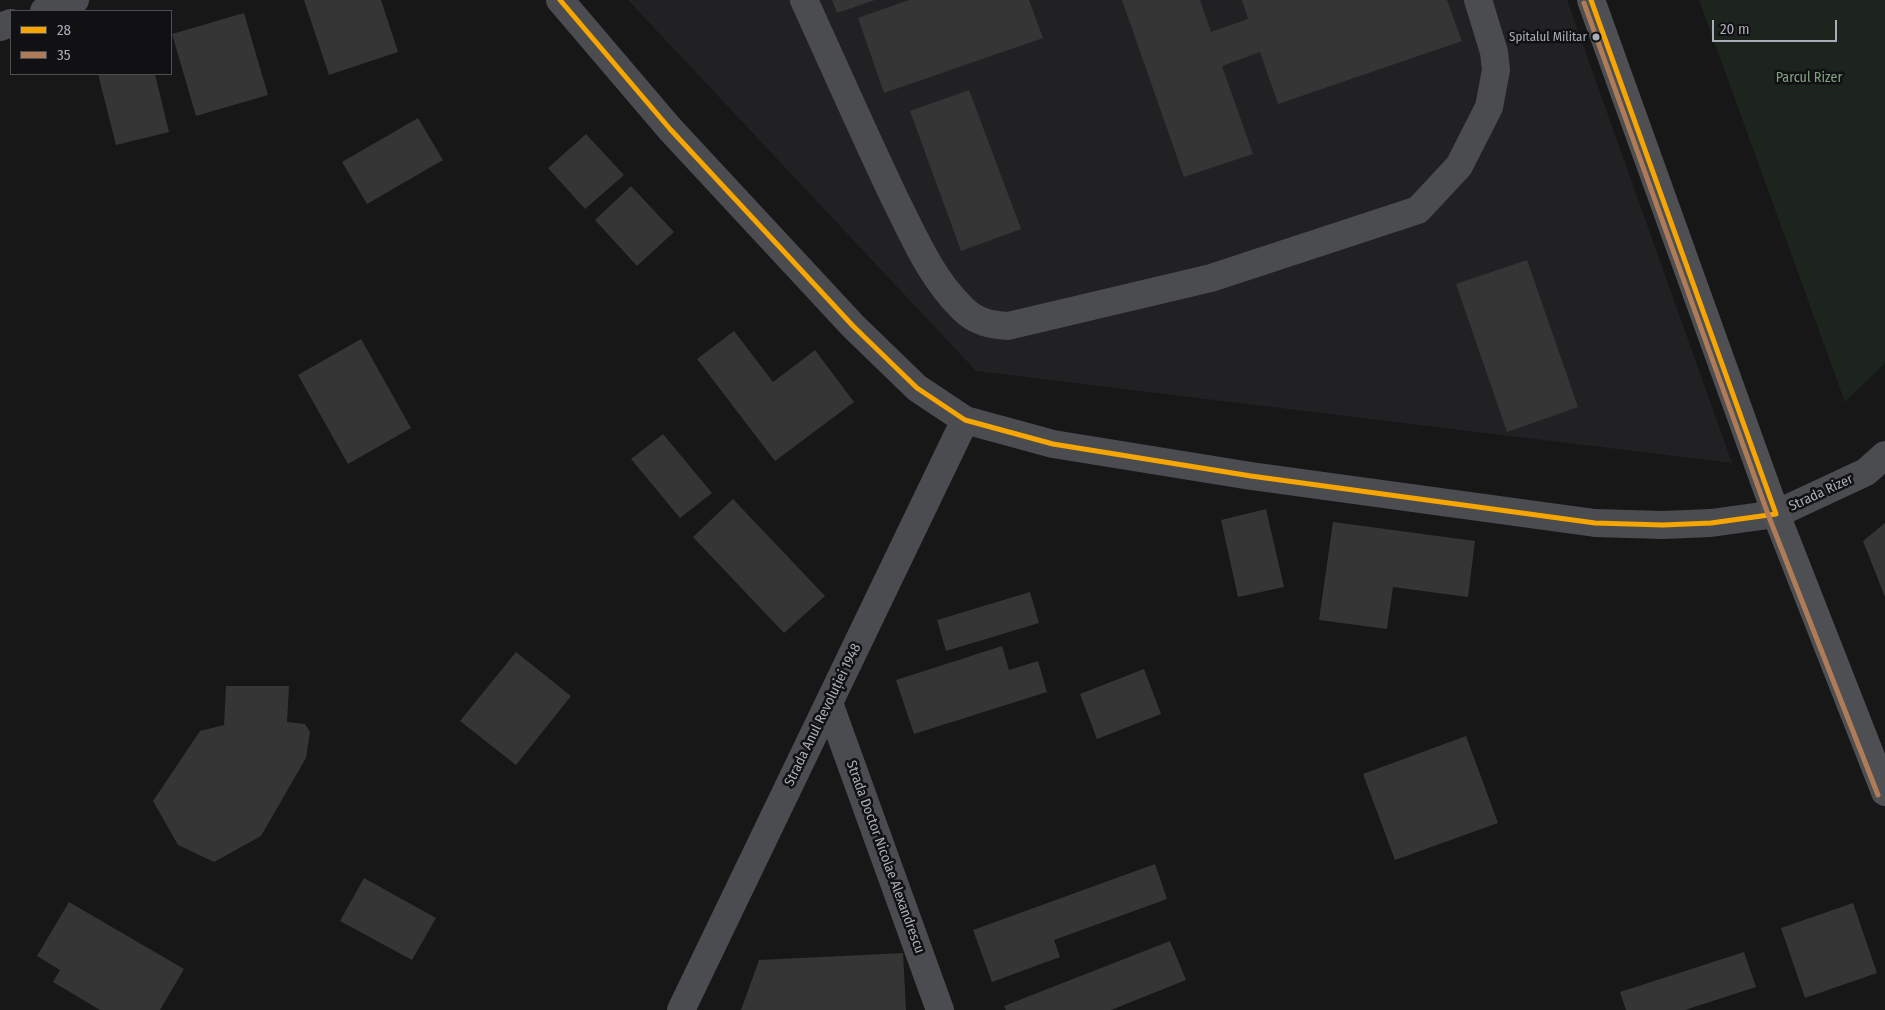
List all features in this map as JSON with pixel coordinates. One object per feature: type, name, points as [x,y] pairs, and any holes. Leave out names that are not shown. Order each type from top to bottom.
[{"type":"main road","points":[[1591,0],[1776,514],[1885,792]]},
{"type":"street","points":[[47,10],[75,0]]},
{"type":"street","name":"Strada Rizer","points":[[560,0],[670,130],[853,326],[917,388],[965,420],[1053,444],[1251,476],[1595,523],[1663,525],[1712,523],[1776,514],[1866,472],[1885,455]]},
{"type":"street","points":[[804,0],[875,156],[930,270],[963,309],[978,320],[993,325],[1008,326],[1211,278],[1418,210],[1459,166],[1492,98],[1496,70],[1494,52],[1478,0]]},
{"type":"street","name":"Strada Anul Revoluției 1948","points":[[681,1010],[965,420]]},
{"type":"street","name":"Strada Doctor Nicolae Alexandrescu","points":[[829,703],[940,1010]]},
{"type":"shaded area","points":[[628,0],[1567,0],[1732,463],[976,371]]},
{"type":"green space","name":"Parcul Rizer","points":[[1699,0],[1885,0],[1885,363],[1845,402]]},
{"type":"building","points":[[304,0],[381,0],[398,52],[329,75]]},
{"type":"building","points":[[832,0],[875,0],[837,13]]},
{"type":"building","points":[[909,0],[1029,0],[1043,38],[884,93],[858,18]]},
{"type":"building","points":[[1122,0],[1200,0],[1211,32],[1248,19],[1242,0],[1447,0],[1462,41],[1278,104],[1260,52],[1222,66],[1253,154],[1184,177]]},
{"type":"building","points":[[244,13],[268,95],[196,116],[172,34]]},
{"type":"building","points":[[98,75],[155,75],[169,132],[116,145]]},
{"type":"building","points":[[969,90],[1021,229],[961,251],[910,111]]},
{"type":"building","points":[[418,118],[443,160],[367,204],[342,162]]},
{"type":"building","points":[[586,134],[624,175],[585,209],[548,168]]},
{"type":"building","points":[[631,186],[674,232],[637,266],[595,220]]},
{"type":"building","points":[[1527,260],[1578,407],[1507,432],[1456,284]]},
{"type":"building","points":[[734,331],[773,382],[815,350],[854,402],[775,461],[697,359]]},
{"type":"building","points":[[361,339],[411,428],[348,464],[298,375]]},
{"type":"building","points":[[663,434],[712,493],[680,518],[631,459]]},
{"type":"building","points":[[733,499],[825,596],[784,633],[693,537]]},
{"type":"building","points":[[1266,509],[1284,587],[1238,597],[1221,520]]},
{"type":"building","points":[[1333,522],[1475,541],[1468,597],[1393,587],[1387,629],[1319,620]]},
{"type":"building","points":[[1885,523],[1885,597],[1863,541]]},
{"type":"building","points":[[1030,592],[1039,623],[946,651],[937,620]]},
{"type":"building","points":[[1002,646],[1009,670],[1038,661],[1047,692],[914,734],[896,680]]},
{"type":"building","points":[[516,652],[571,696],[516,765],[460,721]]},
{"type":"building","points":[[1144,669],[1161,714],[1097,739],[1080,694]]},
{"type":"building","points":[[226,686],[289,686],[287,722],[305,724],[310,732],[306,758],[261,836],[214,862],[178,845],[153,801],[200,731],[224,725]]},
{"type":"building","points":[[1466,736],[1498,823],[1395,860],[1363,774]]},
{"type":"building","points":[[1155,864],[1167,899],[1054,940],[1060,957],[992,982],[973,930]]},
{"type":"building","points":[[364,878],[436,918],[412,960],[340,921]]},
{"type":"building","points":[[69,902],[184,969],[160,1010],[100,1010],[53,982],[60,970],[37,956]]},
{"type":"building","points":[[1853,903],[1877,973],[1805,998],[1781,928]]},
{"type":"building","points":[[1170,941],[1186,980],[1111,1010],[1006,1010],[1004,1006]]},
{"type":"building","points":[[1744,952],[1756,987],[1685,1010],[1626,1010],[1620,992]]},
{"type":"building","points":[[903,953],[906,1010],[741,1010],[759,960]]},
{"type":"transit line","name":"28","points":[[560,0],[670,129],[853,326],[917,388],[965,420],[1053,444],[1251,476],[1595,523],[1663,525],[1711,523],[1776,514]]},
{"type":"transit line","name":"28","points":[[1591,0],[1776,514]]},
{"type":"transit line","name":"35","points":[[1584,3],[1769,517],[1878,795]]},
{"type":"place","name":"Spitalul Militar","points":[[1596,37]]}]
